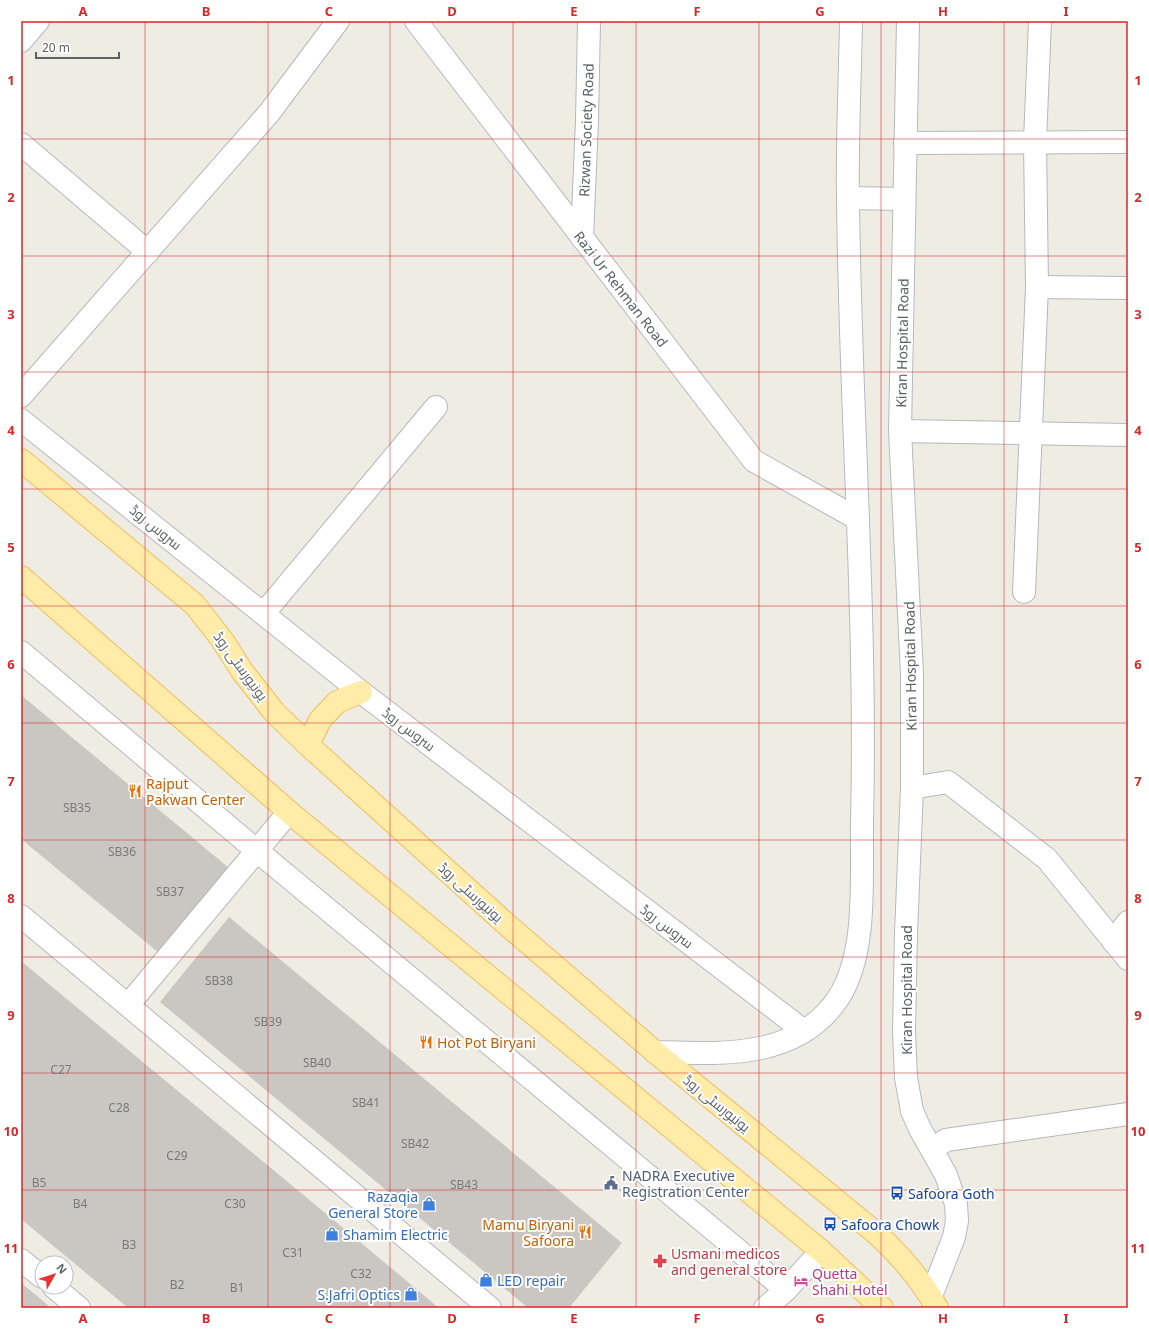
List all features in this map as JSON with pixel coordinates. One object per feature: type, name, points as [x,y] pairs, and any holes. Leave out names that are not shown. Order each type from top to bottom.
[{"type":"main road","name":"یونیورسٹی روڈ","points":[[21,460],[195,605],[223,641],[242,671],[266,702],[308,745],[505,923],[655,1052],[876,1234],[900,1256],[934,1302]]},
{"type":"main road","points":[[21,576],[289,812],[821,1251],[882,1308]]},
{"type":"main road","points":[[308,745],[320,720],[337,702],[361,692]]},
{"type":"street","points":[[21,40],[38,21]]},
{"type":"street","points":[[21,396],[269,113],[338,21]]},
{"type":"street","name":"Razi Ur Rehman Road","points":[[416,21],[754,461],[858,519]]},
{"type":"street","name":"Rizwan Society Road","points":[[582,238],[587,121],[589,21]]},
{"type":"street","points":[[655,1052],[726,1054],[748,1052],[768,1046],[804,1031],[829,1010],[848,981],[855,962],[858,944],[864,732],[848,198],[851,21]]},
{"type":"street","name":"Kiran Hospital Road","points":[[908,21],[904,143],[900,432],[912,674],[912,788],[904,1032],[906,1078],[912,1111],[920,1129],[946,1175],[956,1204],[954,1237],[934,1302]]},
{"type":"street","points":[[1024,592],[1037,287],[1035,141],[1040,21]]},
{"type":"street","points":[[904,143],[1035,141],[1128,142]]},
{"type":"street","points":[[21,144],[148,252]]},
{"type":"street","points":[[848,198],[904,199]]},
{"type":"street","points":[[1037,287],[1128,288]]},
{"type":"street","points":[[264,613],[436,407]]},
{"type":"street","name":"سروس روڈ","points":[[21,420],[361,692],[804,1031]]},
{"type":"street","points":[[900,432],[1128,435]]},
{"type":"street","points":[[21,652],[256,850],[786,1290]]},
{"type":"street","points":[[912,788],[948,782],[1047,859],[1128,959]]},
{"type":"street","points":[[128,1005],[289,812]]},
{"type":"street","points":[[21,916],[490,1308]]},
{"type":"street","points":[[1112,941],[1128,922]]},
{"type":"street","points":[[932,1150],[946,1140],[1128,1114]]},
{"type":"street","points":[[765,1308],[786,1290],[821,1251]]},
{"type":"street","points":[[21,1260],[34,1271]]},
{"type":"street","points":[[64,1295],[79,1308]]},
{"type":"building","points":[[21,695],[229,868],[159,953],[21,839]]},
{"type":"building","points":[[229,917],[622,1243],[569,1308],[528,1308],[160,1002]]},
{"type":"building","points":[[21,961],[439,1308],[128,1308],[74,1263],[74,1255],[64,1255],[21,1219]]},
{"type":"building","points":[[21,1283],[51,1308],[21,1308]]},
{"type":"place","name":"Rajput Pakwan Center","points":[[135,791]]},
{"type":"place","name":"Hot Pot Biryani","points":[[426,1042]]},
{"type":"place","name":"NADRA Executive Registration Center","points":[[611,1183]]},
{"type":"place","name":"Safoora Goth","points":[[897,1193]]},
{"type":"place","name":"Razaqia General Store","points":[[429,1204]]},
{"type":"place","name":"Safoora Chowk","points":[[830,1224]]},
{"type":"place","name":"Mamu Biryani Safoora","points":[[585,1232]]},
{"type":"place","name":"Shamim Electric","points":[[332,1234]]},
{"type":"place","name":"Usmani medicos and general store","points":[[660,1261]]},
{"type":"place","name":"LED repair","points":[[486,1280]]},
{"type":"place","name":"Quetta Shahi Hotel","points":[[801,1281]]},
{"type":"place","name":"S.Jafri Optics","points":[[411,1294]]}]
